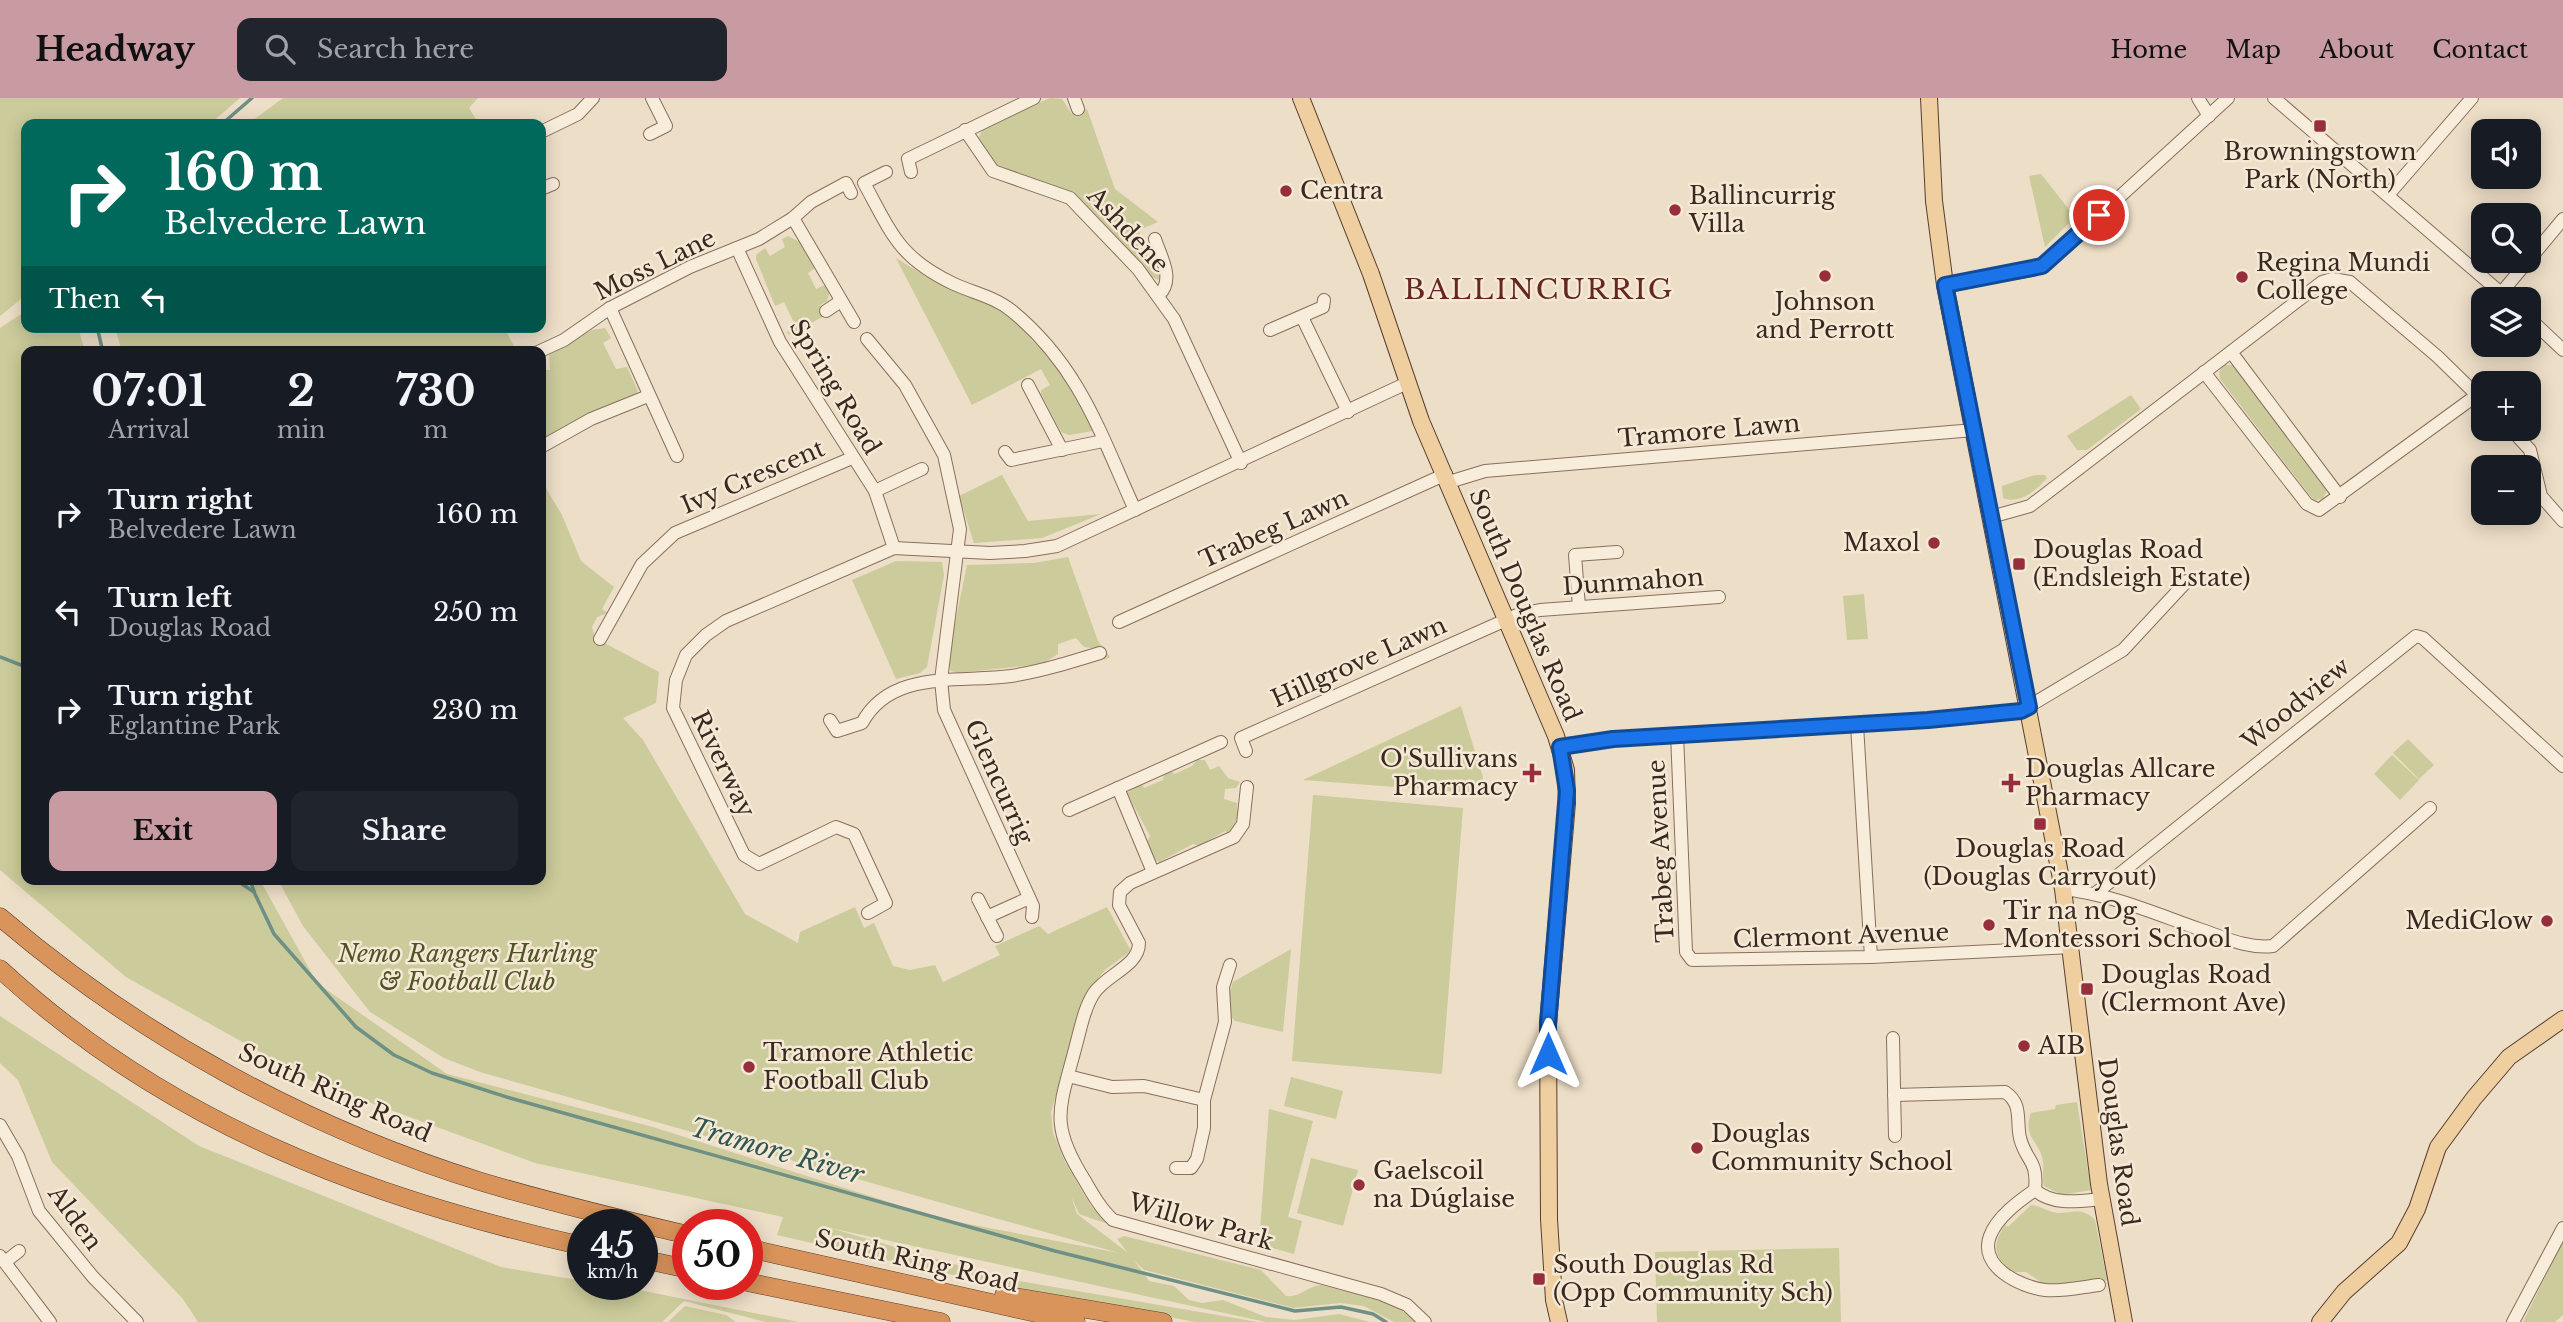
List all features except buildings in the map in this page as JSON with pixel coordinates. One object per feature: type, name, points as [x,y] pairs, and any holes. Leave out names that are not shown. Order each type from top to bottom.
[{"type":"highway","name":"South Ring Road","points":[[0,917],[64,969],[177,1046],[314,1116],[480,1181],[672,1231]]},
{"type":"highway","points":[[0,969],[88,1042],[172,1097],[245,1135],[328,1173],[426,1205],[567,1242]]},
{"type":"highway","name":"South Ring Road","points":[[763,1252],[1076,1322]]},
{"type":"highway","points":[[893,1280],[1056,1302],[1163,1322]]},
{"type":"highway","points":[[763,1285],[942,1322]]},
{"type":"main road","name":"South Douglas Road","points":[[1301,98],[1371,274],[1407,383],[1560,747],[1567,791],[1548,1024],[1549,1219],[1553,1293],[1559,1322]]},
{"type":"main road","name":"Douglas Road","points":[[1929,98],[1934,201],[1945,285],[2063,889],[2101,1199],[2124,1322]]},
{"type":"main road","points":[[2320,1322],[2344,1292],[2399,1244],[2417,1209],[2438,1147],[2481,1089],[2509,1057],[2563,1019]]},
{"type":"street","points":[[546,130],[578,114],[593,98]]},
{"type":"street","points":[[650,134],[666,126],[652,98]]},
{"type":"street","points":[[911,172],[908,159],[1034,98]]},
{"type":"street","points":[[2198,98],[2209,116]]},
{"type":"street","points":[[1945,285],[2032,270],[2048,262],[2228,98]]},
{"type":"street","points":[[2388,195],[2472,98]]},
{"type":"street","points":[[2283,101],[2495,287]]},
{"type":"street","name":"Ashdene","points":[[965,130],[996,173],[1062,194],[1077,203],[1159,295],[1175,321],[1241,463]]},
{"type":"street","points":[[886,172],[864,183],[899,246],[929,272],[997,301],[1038,336],[1062,362],[1082,391],[1135,510]]},
{"type":"street","name":"Moss Lane","points":[[546,348],[564,340],[610,308],[690,267],[737,248],[793,218],[811,202],[846,183],[851,194]]},
{"type":"street","points":[[793,218],[854,322]]},
{"type":"street","points":[[2541,245],[2563,219]]},
{"type":"street","name":"Ashdene","points":[[1155,239],[1168,277],[1167,285],[1159,295]]},
{"type":"street","name":"Spring Road","points":[[737,248],[780,342],[875,491],[894,548]]},
{"type":"street","points":[[1991,517],[2030,506],[2322,282],[2342,279],[2350,282],[2438,356],[2471,389]]},
{"type":"street","points":[[826,311],[841,300]]},
{"type":"street","points":[[1269,330],[1322,307],[1324,300]]},
{"type":"street","points":[[610,308],[677,456]]},
{"type":"street","points":[[1302,317],[1348,412]]},
{"type":"street","points":[[2541,329],[2563,350]]},
{"type":"street","name":"Glencurrig","points":[[867,339],[905,385],[944,455],[960,529],[941,680],[944,710],[1033,906],[1032,916]]},
{"type":"street","points":[[2231,352],[2340,497]]},
{"type":"street","points":[[2204,372],[2307,504],[2319,510],[2471,404]]},
{"type":"street","points":[[894,548],[959,551],[1045,549],[1241,463],[1407,383]]},
{"type":"street","points":[[1028,385],[1062,450]]},
{"type":"street","points":[[546,444],[591,419],[648,396]]},
{"type":"street","name":"Tramore Lawn","points":[[1447,478],[1485,471],[1974,430]]},
{"type":"street","points":[[1005,452],[1011,460],[1104,441]]},
{"type":"street","points":[[2522,441],[2530,450],[2541,496],[2563,521]]},
{"type":"street","name":"Ivy Crescent","points":[[600,639],[642,564],[675,533],[852,458]]},
{"type":"street","points":[[875,491],[922,469]]},
{"type":"street","name":"Trabeg Lawn","points":[[1119,622],[1447,478]]},
{"type":"street","name":"Riverway","points":[[868,913],[886,903],[853,834],[836,827],[759,864],[744,855],[673,708],[676,680],[686,655],[706,635],[726,621],[894,548]]},
{"type":"street","points":[[1579,607],[1575,555],[1617,552]]},
{"type":"street","points":[[1560,747],[1677,734],[1857,725],[2021,711],[2123,650],[2187,582]]},
{"type":"street","points":[[1678,585],[1680,599]]},
{"type":"street","name":"Dunmahon","points":[[1508,618],[1540,610],[1719,597]]},
{"type":"street","name":"Hillgrove Lawn","points":[[1246,751],[1241,738],[1508,618]]},
{"type":"street","name":"Woodview","points":[[2096,893],[2416,636],[2423,638],[2563,766]]},
{"type":"street","points":[[830,720],[837,731],[862,723],[872,705],[903,687],[941,680],[1011,676],[1100,653]]},
{"type":"street","points":[[1857,725],[1871,957]]},
{"type":"street","name":"Trabeg Avenue","points":[[1677,734],[1686,952],[1696,962]]},
{"type":"street","points":[[1069,810],[1221,742]]},
{"type":"street","points":[[1118,788],[1153,872],[1234,837],[1246,814],[1247,787]]},
{"type":"street","points":[[2063,889],[2096,893],[2233,940],[2262,947],[2273,946],[2430,808]]},
{"type":"street","name":"Willow Park","points":[[1153,872],[1125,887],[1118,899],[1139,943],[1134,960],[1109,976],[1094,992],[1068,1076],[1060,1110],[1060,1131],[1077,1169],[1113,1220],[1389,1297],[1407,1305],[1425,1322]]},
{"type":"street","points":[[987,917],[1028,898]]},
{"type":"street","points":[[978,899],[997,936]]},
{"type":"street","name":"Clermont Avenue","points":[[1696,962],[2072,947]]},
{"type":"street","name":"Willow Park","points":[[1176,1168],[1191,1168],[1197,1159],[1204,1128],[1204,1100],[1225,1023],[1223,990],[1230,965]]},
{"type":"street","points":[[1892,1038],[1895,1136]]},
{"type":"street","points":[[1068,1076],[1112,1087],[1143,1086],[1204,1100]]},
{"type":"street","points":[[1894,1095],[1984,1092],[2005,1093],[2011,1097],[2018,1108],[2020,1136],[2035,1165],[2035,1190],[1994,1228],[1988,1246],[1993,1260],[2007,1276],[2038,1289],[2099,1285]]},
{"type":"street","name":"Alden","points":[[0,1125],[18,1156],[29,1191],[39,1211],[93,1277],[137,1322]]},
{"type":"street","points":[[2035,1190],[2047,1197],[2070,1202],[2101,1199]]},
{"type":"street","points":[[2513,1322],[2563,1228]]},
{"type":"street","points":[[19,1251],[2,1259],[50,1322]]},
{"type":"green space","points":[[0,98],[240,98],[216,119],[21,119],[21,299],[0,316]]},
{"type":"green space","points":[[283,98],[478,98],[469,108],[476,119],[255,119]]},
{"type":"green space","points":[[1050,98],[1062,99],[1072,114],[1087,109],[1115,189],[1158,222],[1139,230],[1144,255],[1157,257],[1162,274],[1159,280],[1152,277],[1074,193],[997,167],[978,139],[983,128]]},
{"type":"green space","points":[[2041,174],[2075,217],[2045,247],[2029,176]]},
{"type":"green space","points":[[788,236],[802,243],[815,268],[808,273],[816,289],[825,285],[829,294],[827,301],[820,305],[826,315],[789,335],[787,332],[796,327],[784,302],[775,306],[756,259],[756,255],[765,248],[770,256],[785,247],[782,239]]},
{"type":"green space","points":[[896,258],[935,282],[985,301],[1012,319],[1067,377],[1093,431],[1069,435],[1061,432],[1041,394],[1041,390],[1050,385],[1041,369],[972,405]]},
{"type":"green space","name":"Nemo Rangers Hurling & Football Club","points":[[21,314],[21,333],[80,333],[83,346],[21,346],[21,885],[263,885],[317,983],[447,1074],[653,1127],[942,1219],[1119,1253],[480,1072],[444,1058],[370,1012],[303,926],[281,885],[546,885],[546,488],[562,515],[581,561],[614,587],[602,609],[608,613],[597,617],[592,627],[595,638],[659,672],[656,703],[623,718],[643,740],[745,914],[798,943],[800,932],[855,907],[864,928],[874,923],[893,966],[910,970],[935,965],[943,982],[1000,955],[995,946],[1039,926],[1048,934],[1107,907],[1131,951],[1106,969],[1086,993],[1051,1112],[1053,1133],[1065,1162],[1091,1206],[1108,1224],[1079,1214],[1071,1196],[1077,1214],[1128,1253],[1117,1239],[1124,1236],[1261,1270],[1286,1296],[1321,1285],[1392,1304],[1419,1322],[1394,1322],[1364,1306],[1340,1303],[1294,1308],[1144,1270],[1134,1260],[1149,1281],[1174,1286],[1189,1300],[1202,1303],[1223,1300],[1266,1317],[1295,1320],[1339,1314],[1370,1322],[1266,1322],[830,1228],[1002,1278],[1258,1322],[1195,1322],[938,1272],[777,1235],[783,1217],[763,1213],[763,1209],[746,1209],[535,1163],[314,1082],[126,977],[0,870],[0,328]]},
{"type":"green space","points":[[605,328],[611,338],[603,343],[616,369],[627,367],[638,391],[634,397],[546,439],[546,370],[550,370],[549,355],[592,330]]},
{"type":"green space","points":[[117,333],[507,333],[514,346],[120,346]]},
{"type":"green space","points":[[2224,365],[2233,365],[2324,484],[2327,490],[2323,499],[2315,500],[2311,497],[2220,379],[2219,372]]},
{"type":"green space","points":[[2131,395],[2141,409],[2087,450],[2077,450],[2067,436]]},
{"type":"green space","points":[[1002,475],[1028,521],[1101,514],[1042,538],[974,543],[959,496]]},
{"type":"green space","points":[[2035,475],[2045,475],[2047,478],[2021,498],[2003,498],[2002,486]]},
{"type":"green space","points":[[1068,557],[1098,641],[1110,657],[1104,660],[1098,649],[1084,647],[1076,638],[1058,644],[1058,654],[1042,664],[958,673],[951,671],[947,662],[967,565],[1034,563]]},
{"type":"green space","points":[[896,561],[942,562],[944,575],[927,667],[920,673],[896,679],[852,580]]},
{"type":"green space","points":[[1864,594],[1868,639],[1847,640],[1843,596]]},
{"type":"green space","points":[[1461,706],[1488,794],[1303,780]]},
{"type":"green space","points":[[2408,739],[2434,765],[2419,779],[2393,753]]},
{"type":"green space","points":[[2392,755],[2419,780],[2400,800],[2374,774]]},
{"type":"green space","points":[[1197,760],[1205,760],[1210,770],[1219,766],[1228,778],[1240,782],[1236,788],[1225,789],[1224,799],[1237,803],[1238,818],[1229,833],[1225,831],[1199,846],[1193,844],[1159,862],[1154,859],[1147,842],[1150,836],[1127,793],[1142,784],[1144,788],[1163,780],[1164,774],[1170,771],[1175,774],[1192,766]]},
{"type":"green space","points":[[1313,795],[1463,808],[1442,1074],[1292,1061]]},
{"type":"green space","points":[[1291,949],[1283,1032],[1235,1021],[1231,1017],[1230,992],[1233,982]]},
{"type":"green space","points":[[0,1016],[199,1146],[501,1267],[567,1278],[567,1300],[658,1300],[658,1294],[672,1297],[672,1300],[689,1300],[799,1322],[766,1322],[684,1301],[662,1322],[198,1322],[183,1299],[52,1162],[18,1080],[0,1063]]},
{"type":"green space","points":[[1291,1077],[1343,1091],[1336,1119],[1284,1106]]},
{"type":"green space","points":[[2077,1102],[2091,1190],[2062,1195],[2044,1186],[2042,1155],[2030,1134],[2029,1121],[2031,1113]]},
{"type":"green space","points":[[1269,1109],[1313,1121],[1288,1217],[1302,1221],[1294,1254],[1259,1244]]},
{"type":"green space","points":[[1311,1158],[1358,1170],[1343,1226],[1297,1213]]},
{"type":"green space","points":[[2031,1205],[2055,1213],[2082,1212],[2095,1220],[2107,1280],[2102,1283],[2047,1286],[2026,1272],[2011,1272],[1998,1255],[1996,1245],[2005,1225],[2008,1227]]},
{"type":"green space","points":[[2563,1241],[2563,1315],[2555,1322],[2523,1322]]},
{"type":"green space","points":[[1839,1248],[1841,1322],[1657,1322],[1655,1252]]},
{"type":"green space","points":[[685,1306],[726,1315],[736,1322],[668,1322]]},
{"type":"waterway","points":[[228,119],[252,98]]},
{"type":"waterway","points":[[98,333],[102,346]]},
{"type":"waterway","name":"Tramore River","points":[[0,657],[21,665]]},
{"type":"waterway","name":"Tramore River","points":[[244,885],[254,892],[274,934],[356,1027],[394,1055],[432,1073],[510,1098],[1055,1251],[1295,1311],[1341,1307],[1373,1314],[1386,1322]]},
{"type":"waterway","points":[[252,885],[254,891]]},
{"type":"place","name":"Browningstown Park (North)","points":[[2320,126]]},
{"type":"place","name":"Centra","points":[[1286,191]]},
{"type":"place","name":"Ballincurrig Villa","points":[[1675,210]]},
{"type":"place","name":"Johnson and Perrott","points":[[1825,276]]},
{"type":"place","name":"Regina Mundi College","points":[[2242,277]]},
{"type":"place","name":"Maxol","points":[[1934,543]]},
{"type":"place","name":"Douglas Road (Endsleigh Estate)","points":[[2019,564]]},
{"type":"place","name":"O'Sullivans Pharmacy","points":[[1532,773]]},
{"type":"place","name":"Douglas Allcare Pharmacy","points":[[2011,783]]},
{"type":"place","name":"Douglas Road (Douglas Carryout)","points":[[2040,824]]},
{"type":"place","name":"MediGlow","points":[[2547,921]]},
{"type":"place","name":"Tir na nOg Montessori School","points":[[1989,925]]},
{"type":"place","name":"Douglas Road (Clermont Ave)","points":[[2087,989]]},
{"type":"place","name":"AIB","points":[[2024,1046]]},
{"type":"place","name":"Tramore Athletic Football Club","points":[[749,1067]]},
{"type":"place","name":"Douglas Community School","points":[[1697,1148]]},
{"type":"place","name":"Gaelscoil na Dúglaise","points":[[1359,1185]]},
{"type":"place","name":"South Douglas Rd (Opp Community Sch)","points":[[1539,1279]]},
{"type":"district","name":"BALLINCURRIG","points":[[1539,289]]},
{"type":"route","points":[[1548,1054],[1548,1024],[1567,791],[1566,770],[1560,747],[1677,734],[1928,720],[2021,711],[2029,707],[1945,285],[2042,266],[2099,215]]}]
